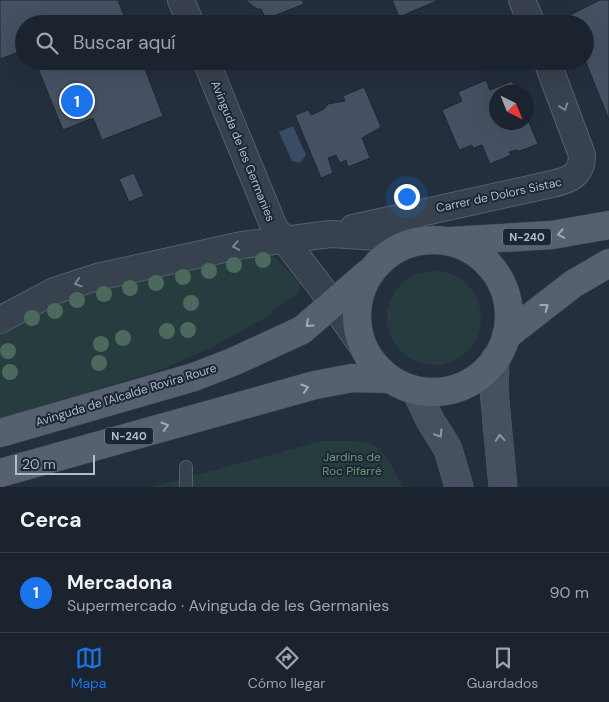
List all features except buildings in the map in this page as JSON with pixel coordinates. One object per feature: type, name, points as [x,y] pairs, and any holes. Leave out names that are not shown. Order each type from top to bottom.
[{"type":"main road","name":"N-240","points":[[609,225],[552,235],[434,241],[396,250],[373,269],[358,301],[357,324],[363,347],[374,365],[390,379],[416,390],[436,392],[456,388],[478,376],[501,348],[574,284],[609,263]]},
{"type":"main road","points":[[434,241],[472,251],[494,270],[506,297],[509,317],[501,348]]},
{"type":"main road","name":"Avinguda de l'Alcalde Rovira Roure","points":[[0,433],[202,374],[302,330],[331,303],[373,269]]},
{"type":"main road","name":"N-240","points":[[0,472],[315,385],[352,378],[390,379]]},
{"type":"street","points":[[181,0],[187,15]]},
{"type":"street","points":[[522,0],[528,15]]},
{"type":"street","name":"Avinguda de les Germanies","points":[[210,70],[274,227],[363,347]]},
{"type":"street","name":"Carrer de Dolors Sistac","points":[[331,234],[365,224],[552,184],[568,180],[576,175],[582,166],[582,155],[550,70]]},
{"type":"street","points":[[0,320],[54,291],[97,277],[242,245],[284,238],[331,234],[434,241]]},
{"type":"street","points":[[501,348],[494,390],[503,487]]},
{"type":"street","points":[[416,390],[430,420],[448,449],[459,487]]},
{"type":"lane","points":[[186,467],[186,487]]},
{"type":"green space","points":[[266,247],[300,284],[298,293],[272,311],[273,313],[211,348],[157,371],[0,419],[0,328],[55,295]]},
{"type":"green space","points":[[434,271],[452,275],[467,285],[477,300],[481,318],[477,336],[467,351],[452,361],[434,365],[416,361],[401,351],[391,336],[387,318],[391,300],[401,285],[416,275]]},
{"type":"green space","name":"Jardins de Roc Pifarré","points":[[322,441],[354,441],[373,445],[387,459],[403,487],[152,487]]},
{"type":"water","points":[[293,126],[306,155],[300,163],[292,161],[279,132]]},
{"type":"place","name":"Mercadona","points":[[77,101]]}]
